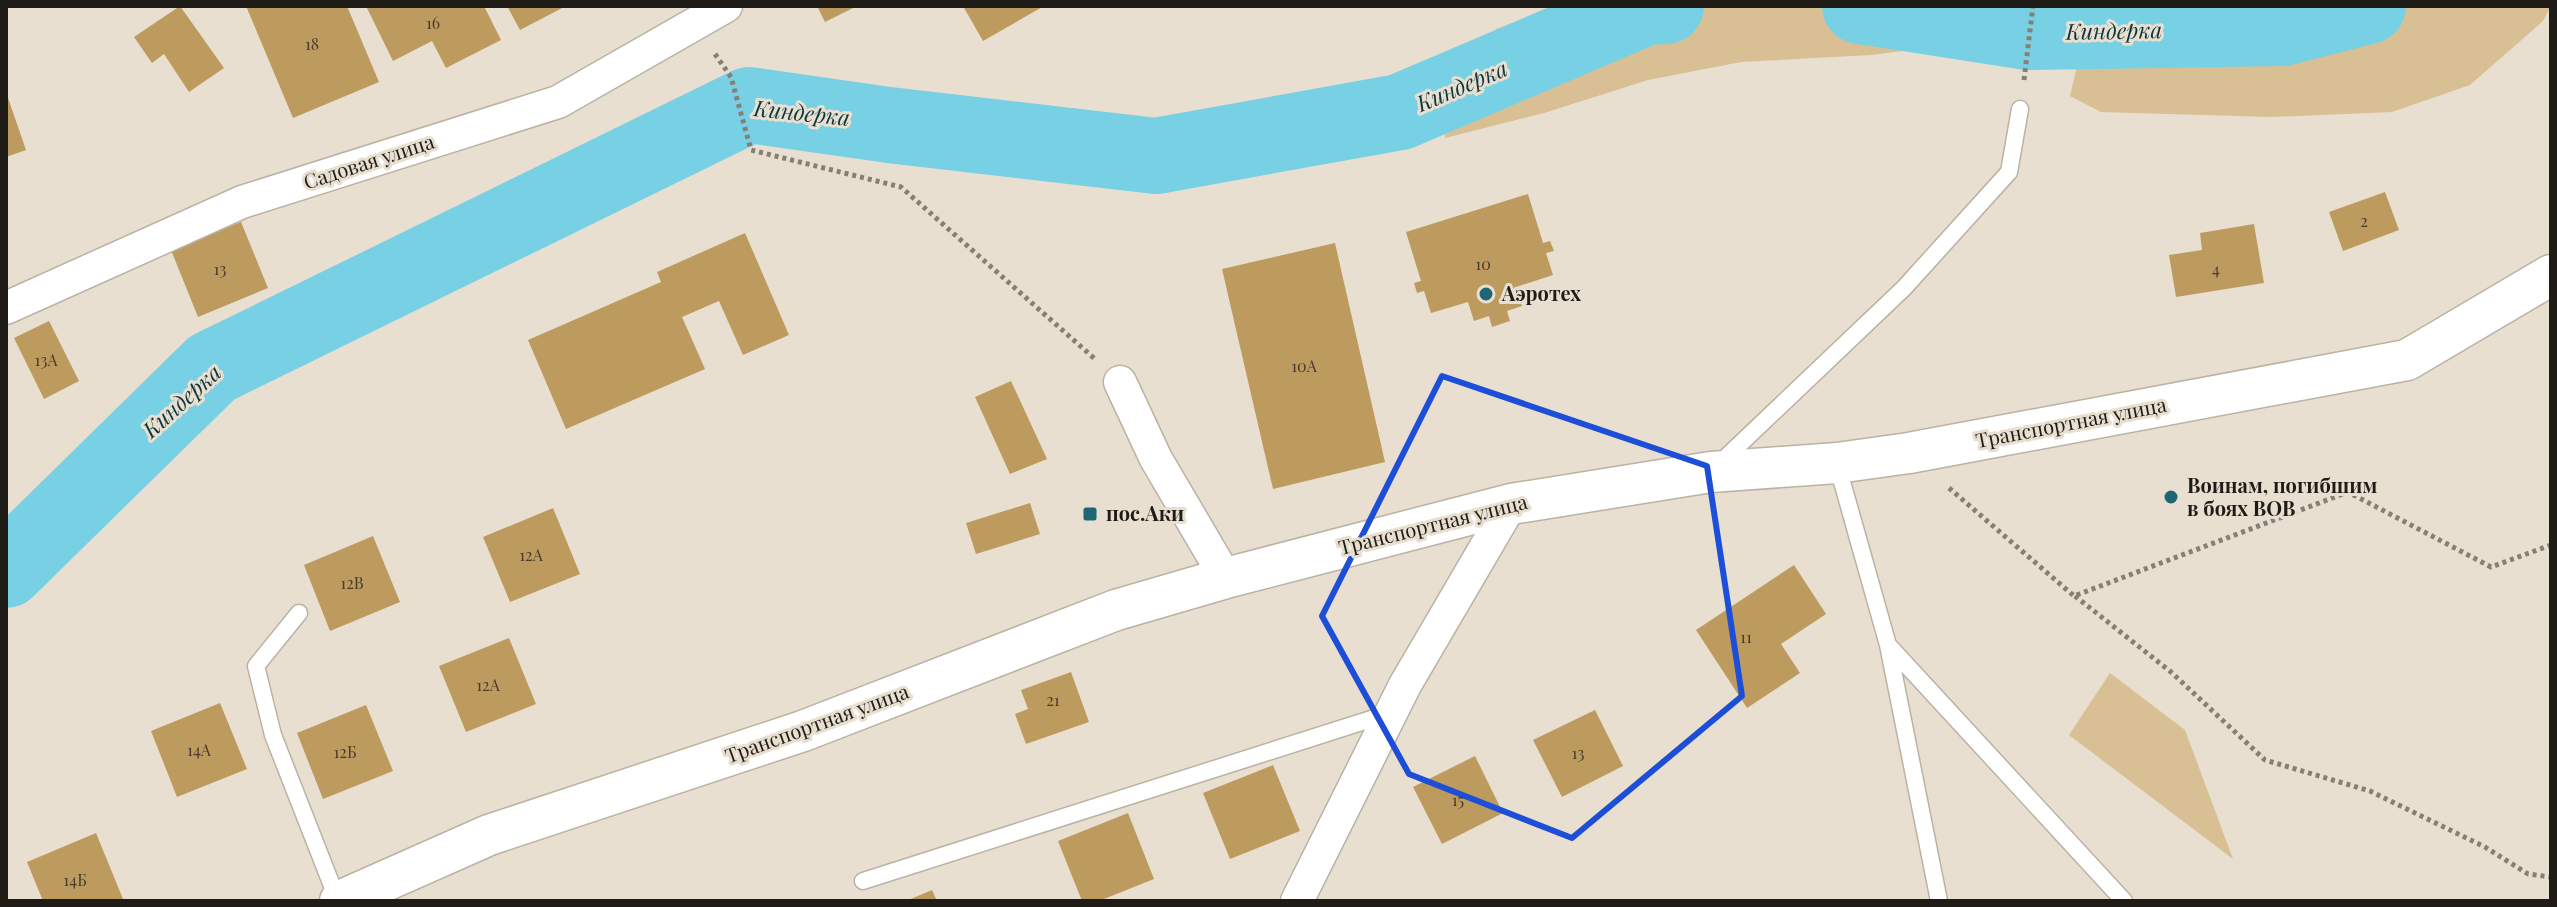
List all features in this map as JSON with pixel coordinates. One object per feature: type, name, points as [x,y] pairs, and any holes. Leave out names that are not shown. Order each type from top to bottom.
[{"type":"street","name":"Садовая улица","points":[[6,308],[242,202],[558,102],[726,6]]},
{"type":"street","name":"Транспортная улица","points":[[339,901],[489,835],[803,731],[1116,610],[1226,578],[1511,504],[1711,472],[1837,463],[1909,453],[2407,360],[2551,275]]},
{"type":"street","points":[[1120,382],[1156,459],[1226,578]]},
{"type":"street","points":[[1297,901],[1391,712],[1511,504]]},
{"type":"lane","points":[[1711,472],[1904,288],[2009,172],[2020,109]]},
{"type":"lane","points":[[1837,463],[1888,645],[1939,901]]},
{"type":"lane","points":[[299,613],[256,666],[273,735],[339,901]]},
{"type":"lane","points":[[1888,645],[2124,901]]},
{"type":"lane","points":[[863,881],[1391,712]]},
{"type":"path","points":[[2020,109],[2033,6]]},
{"type":"path","points":[[731,77],[751,150],[901,187],[1120,382]]},
{"type":"path","points":[[1909,453],[2074,596],[2171,672],[2265,760],[2370,791],[2485,847],[2528,874],[2551,877]]},
{"type":"path","points":[[2074,596],[2348,492],[2491,567],[2551,545]]},
{"type":"highlighted area","points":[[1442,376],[1707,466],[1742,696],[1572,838],[1409,774],[1322,616]]},
{"type":"shaded area","points":[[1562,6],[1918,6],[1933,17],[1910,50],[1741,62],[1648,80],[1544,113],[1445,138],[1441,94],[1496,29]]},
{"type":"shaded area","points":[[2091,6],[2551,6],[2543,21],[2470,85],[2392,112],[2272,117],[2101,112],[2070,96]]},
{"type":"shaded area","points":[[2110,673],[2185,730],[2233,859],[2069,735]]},
{"type":"building","points":[[180,6],[224,68],[189,92],[164,54],[152,63],[134,37]]},
{"type":"building","points":[[246,6],[347,6],[379,82],[293,118]]},
{"type":"building","points":[[366,6],[484,6],[501,40],[446,68],[432,41],[393,61]]},
{"type":"building","points":[[507,6],[566,6],[520,30]]},
{"type":"building","points":[[817,6],[857,6],[825,22]]},
{"type":"building","points":[[963,6],[1044,6],[983,41]]},
{"type":"building","points":[[6,92],[26,150],[6,157]]},
{"type":"building","points":[[2385,192],[2399,230],[2343,251],[2329,212]]},
{"type":"building","points":[[1528,194],[1543,243],[1550,241],[1554,251],[1546,253],[1553,275],[1516,287],[1522,306],[1507,311],[1510,321],[1492,327],[1489,316],[1474,321],[1468,302],[1431,313],[1424,291],[1417,293],[1414,283],[1421,281],[1406,232]]},
{"type":"building","points":[[241,222],[268,288],[198,317],[171,250]]},
{"type":"building","points":[[2254,224],[2264,283],[2176,297],[2169,255],[2202,250],[2200,233]]},
{"type":"building","points":[[745,233],[789,335],[743,355],[719,301],[682,317],[705,369],[566,429],[528,340],[661,282],[657,272]]},
{"type":"building","points":[[1335,243],[1385,462],[1273,489],[1222,269]]},
{"type":"building","points":[[49,321],[79,381],[44,399],[14,338]]},
{"type":"building","points":[[1011,381],[1047,459],[1010,474],[975,397]]},
{"type":"building","points":[[1030,503],[1040,534],[976,554],[966,523]]},
{"type":"building","points":[[553,508],[580,574],[510,602],[483,537]]},
{"type":"building","points":[[373,536],[400,602],[330,631],[304,565]]},
{"type":"building","points":[[1794,565],[1826,614],[1781,644],[1800,673],[1747,708],[1696,630]]},
{"type":"building","points":[[509,638],[536,704],[466,732],[439,666]]},
{"type":"building","points":[[1071,672],[1089,722],[1026,744],[1015,714],[1028,709],[1021,690]]},
{"type":"building","points":[[220,703],[247,769],[177,797],[151,731]]},
{"type":"building","points":[[366,705],[393,771],[323,799],[297,733]]},
{"type":"building","points":[[1595,710],[1623,766],[1562,797],[1533,740]]},
{"type":"building","points":[[1475,756],[1503,813],[1442,844],[1413,787]]},
{"type":"building","points":[[1273,765],[1300,831],[1230,859],[1203,793]]},
{"type":"building","points":[[1128,813],[1154,879],[1099,901],[1082,901],[1058,841]]},
{"type":"building","points":[[96,833],[123,899],[43,901],[27,862]]},
{"type":"building","points":[[932,890],[937,901],[906,901]]},
{"type":"waterway","name":"Киндерка","points":[[6,570],[212,368],[749,105],[889,125],[1156,156],[1400,112],[1646,7],[1666,6]]},
{"type":"waterway","name":"Киндерка","points":[[1860,6],[2027,32],[2283,28],[2368,6]]},
{"type":"place","name":"Аэротех","points":[[1486,294]]},
{"type":"place","name":"Воинам, погибшим в боях ВОВ","points":[[2171,497]]},
{"type":"place","name":"пос.Аки","points":[[1090,514]]}]
